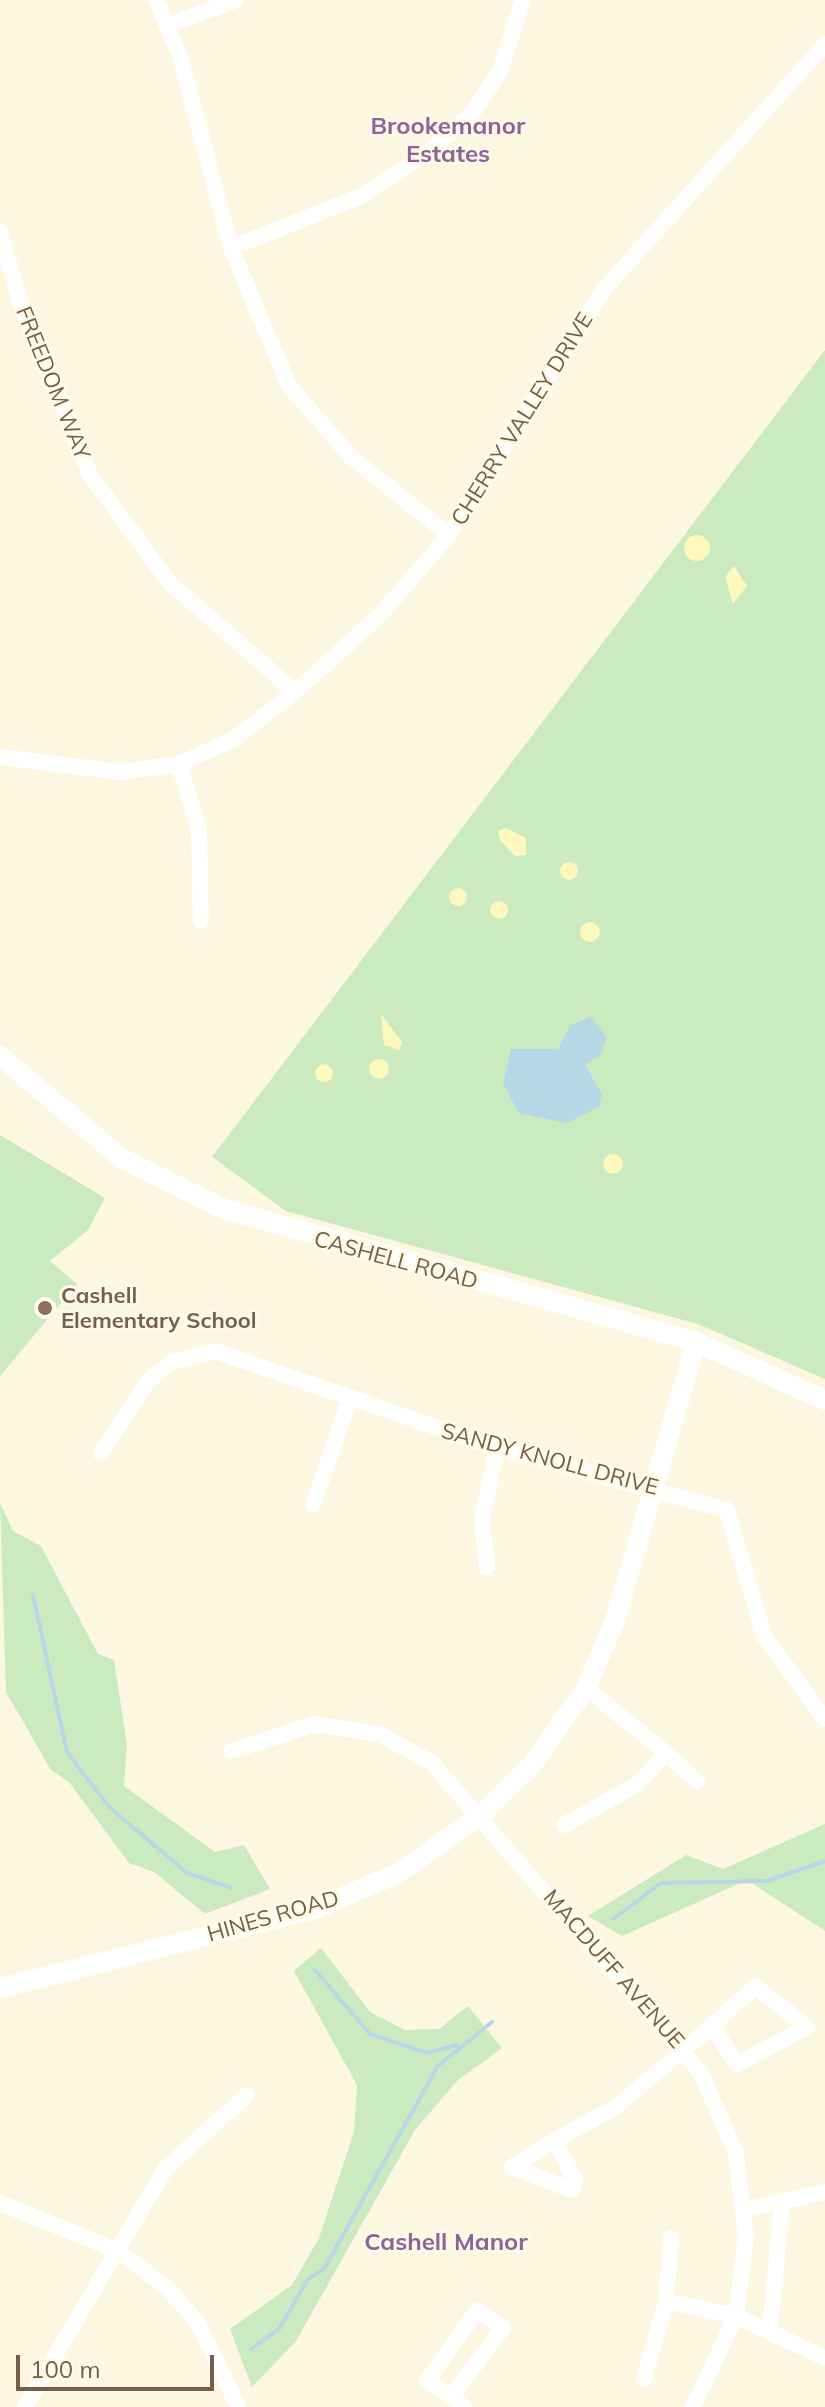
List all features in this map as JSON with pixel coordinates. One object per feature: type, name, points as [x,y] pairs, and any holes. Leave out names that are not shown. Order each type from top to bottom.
[{"type":"street","points":[[156,0],[168,25],[231,248],[274,357],[307,413],[449,535]]},
{"type":"street","points":[[168,25],[236,0]]},
{"type":"street","points":[[231,248],[361,196],[429,152],[473,112],[500,72],[523,0]]},
{"type":"street","name":"CHERRY VALLEY DRIVE","points":[[0,757],[120,772],[179,764],[234,739],[295,692],[380,615],[449,535],[604,289],[825,44]]},
{"type":"street","name":"FREEDOM WAY","points":[[0,232],[22,308],[90,475],[169,582],[295,692]]},
{"type":"street","points":[[179,764],[199,829],[201,921]]},
{"type":"street","name":"CASHELL ROAD","points":[[0,1056],[121,1158],[224,1209],[696,1342],[825,1400]]},
{"type":"street","name":"HINES ROAD","points":[[0,1988],[315,1909],[398,1873],[480,1816],[531,1766],[586,1688],[615,1621],[696,1342]]},
{"type":"street","name":"SANDY KNOLL DRIVE","points":[[101,1453],[148,1381],[192,1354],[243,1356],[350,1398],[497,1448],[655,1487],[727,1510],[764,1636],[825,1719]]},
{"type":"street","points":[[313,1505],[350,1398]]},
{"type":"street","points":[[487,1567],[482,1519],[497,1448]]},
{"type":"street","points":[[586,1688],[697,1781]]},
{"type":"street","name":"MACDUFF AVENUE","points":[[231,1751],[315,1724],[379,1734],[431,1762],[683,2048],[722,2111],[747,2209],[736,2316],[693,2407]]},
{"type":"street","points":[[564,1825],[638,1784],[666,1753]]},
{"type":"street","points":[[555,2140],[617,2106],[755,1986],[807,2027],[737,2064],[712,2026]]},
{"type":"street","points":[[25,2407],[165,2169],[247,2095]]},
{"type":"street","points":[[747,2209],[825,2192]]},
{"type":"street","points":[[0,2203],[119,2251],[166,2287],[198,2323],[238,2407]]},
{"type":"street","points":[[770,2330],[782,2203]]},
{"type":"street","points":[[644,2379],[666,2301],[671,2238]]},
{"type":"street","points":[[666,2301],[736,2316],[825,2358]]},
{"type":"street","points":[[477,2311],[503,2328],[458,2402],[427,2381],[477,2311]]},
{"type":"green space","points":[[825,350],[825,1379],[698,1324],[286,1211],[212,1157]]},
{"type":"green space","points":[[0,1135],[105,1198],[88,1230],[50,1261],[77,1284],[0,1376]]},
{"type":"green space","points":[[0,1503],[13,1531],[41,1546],[98,1654],[114,1660],[127,1745],[124,1786],[215,1852],[244,1845],[270,1889],[205,1914],[154,1872],[129,1863],[69,1782],[51,1770],[6,1692]]},
{"type":"green space","points":[[825,1824],[825,1931],[747,1880],[622,1936],[588,1916],[686,1855],[723,1869]]},
{"type":"green space","points":[[321,1948],[370,2012],[405,2030],[439,2029],[468,2006],[502,2048],[458,2080],[415,2130],[296,2341],[252,2387],[230,2329],[292,2285],[319,2238],[354,2132],[357,2085],[294,1971]]},
{"type":"sand","points":[[697,535],[707,538],[710,548],[707,558],[697,561],[687,558],[684,548],[687,538]]},
{"type":"sand","points":[[734,566],[747,586],[733,604],[725,577]]},
{"type":"sand","points":[[506,828],[526,838],[526,855],[515,856],[500,840],[498,831]]},
{"type":"sand","points":[[565,862],[573,862],[578,871],[576,878],[565,880],[560,875],[560,867]]},
{"type":"sand","points":[[454,888],[462,888],[467,897],[465,904],[454,906],[449,901],[449,893]]},
{"type":"sand","points":[[499,901],[508,910],[499,919],[490,910]]},
{"type":"sand","points":[[590,922],[597,925],[600,932],[597,939],[590,942],[583,939],[580,932],[583,925]]},
{"type":"sand","points":[[381,1014],[402,1042],[399,1050],[384,1045]]},
{"type":"sand","points":[[379,1059],[386,1062],[389,1069],[386,1076],[379,1079],[372,1076],[369,1069],[372,1062]]},
{"type":"sand","points":[[320,1064],[328,1064],[333,1073],[331,1080],[320,1082],[315,1077],[315,1069]]},
{"type":"sand","points":[[613,1154],[620,1157],[623,1164],[620,1171],[613,1174],[606,1171],[603,1164],[606,1157]]},
{"type":"water","points":[[590,1016],[607,1037],[601,1054],[585,1065],[602,1094],[599,1107],[567,1123],[519,1113],[503,1084],[511,1049],[558,1049],[570,1026]]},
{"type":"waterway","points":[[33,1595],[67,1752],[109,1807],[187,1873],[232,1888]]},
{"type":"waterway","points":[[613,1919],[661,1883],[767,1881],[825,1861]]},
{"type":"waterway","points":[[314,1969],[370,2034],[427,2053],[457,2045]]},
{"type":"waterway","points":[[251,2349],[279,2329],[308,2279],[324,2269],[438,2066],[492,2022]]},
{"type":"place","name":"Cashell Elementary School","points":[[45,1308]]},
{"type":"district","name":"Brookemanor Estates","points":[[448,140]]},
{"type":"district","name":"Cashell Manor","points":[[446,2242]]}]
